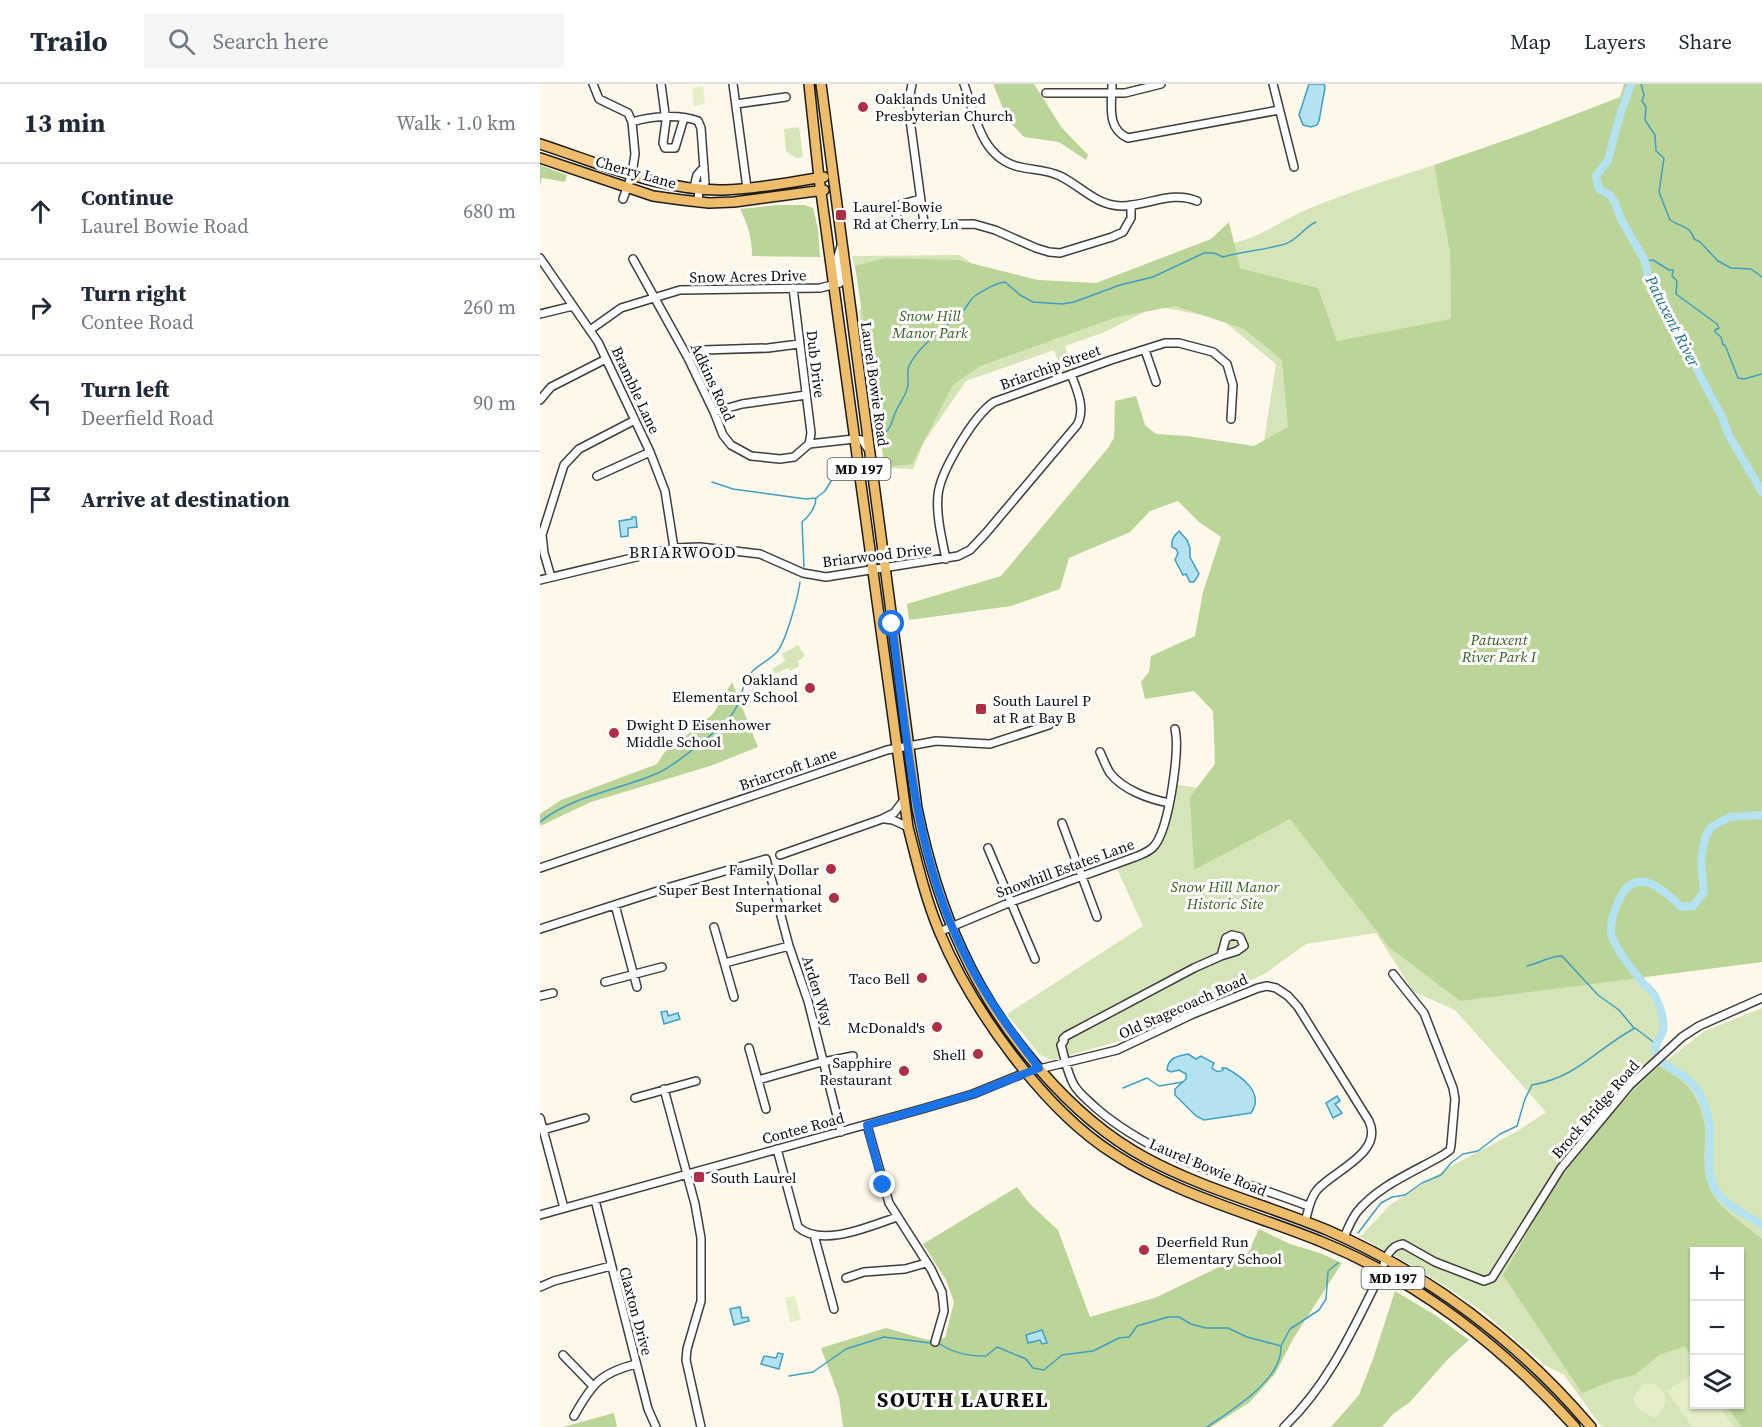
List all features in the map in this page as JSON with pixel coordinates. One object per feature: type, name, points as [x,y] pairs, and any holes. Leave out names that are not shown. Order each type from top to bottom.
[{"type":"main road","name":"Laurel Bowie Road","points":[[809,84],[819,178],[908,827],[939,932],[975,1002],[1027,1072],[1072,1121],[1112,1153],[1151,1176],[1324,1243],[1382,1271],[1450,1313],[1504,1355],[1575,1427]]},
{"type":"main road","name":"Laurel Bowie Road","points":[[821,84],[908,745],[925,845],[936,883],[953,927],[982,987],[1006,1025],[1039,1068],[1075,1106],[1113,1138],[1160,1165],[1344,1237],[1420,1278],[1497,1334],[1538,1371],[1591,1427]]},
{"type":"main road","name":"Cherry Lane","points":[[540,144],[664,183],[722,190],[833,176]]},
{"type":"main road","name":"Cherry Lane","points":[[540,158],[663,198],[698,202],[734,202],[834,189]]},
{"type":"main road","points":[[1212,1186],[1217,1194],[1246,1205],[1251,1215]]},
{"type":"street","points":[[593,84],[598,99],[628,113],[632,122],[635,149],[632,174],[623,199]]},
{"type":"street","points":[[661,84],[666,118],[663,146],[672,150],[676,146],[684,118]]},
{"type":"street","points":[[733,84],[747,188]]},
{"type":"street","points":[[912,84],[908,105],[924,223]]},
{"type":"street","points":[[964,84],[981,134],[999,157],[1019,167],[1058,175],[1102,202],[1114,205],[1131,205],[1176,196],[1186,196],[1197,201]]},
{"type":"street","points":[[1112,84],[1113,124],[1118,132],[1128,138],[1279,110]]},
{"type":"street","points":[[1046,93],[1125,93],[1161,84]]},
{"type":"street","points":[[1273,84],[1294,167]]},
{"type":"street","points":[[736,104],[786,98]]},
{"type":"street","points":[[632,122],[645,118],[696,120],[700,125],[704,167],[695,179],[699,187],[698,202]]},
{"type":"street","points":[[920,199],[900,204],[896,217],[900,224],[978,225],[1036,248],[1060,253],[1123,232],[1131,218],[1131,205]]},
{"type":"street","points":[[834,286],[840,283],[837,259],[841,246]]},
{"type":"street","name":"Bramble Lane","points":[[540,258],[590,330],[650,452],[665,491],[674,548]]},
{"type":"street","name":"Adkins Road","points":[[633,259],[688,358],[728,443],[751,456],[771,459],[794,457],[809,444],[854,439]]},
{"type":"street","name":"Snow Acres Drive","points":[[590,330],[621,308],[684,290],[834,286]]},
{"type":"street","name":"Dub Drive","points":[[793,288],[811,434],[809,444]]},
{"type":"street","points":[[540,314],[573,306]]},
{"type":"street","name":"Briarchip Street","points":[[946,560],[938,507],[939,488],[974,422],[994,402],[1166,343],[1179,343],[1203,348],[1222,359],[1230,370],[1233,385],[1231,419]]},
{"type":"street","points":[[688,358],[703,350],[768,348],[799,344]]},
{"type":"street","points":[[1145,350],[1156,381]]},
{"type":"street","points":[[540,400],[551,387],[606,359]]},
{"type":"street","name":"Briarwood Drive","points":[[540,580],[674,548],[700,547],[760,554],[802,573],[818,577],[946,560],[962,555],[975,546],[1077,425],[1081,416],[1081,407],[1071,374]]},
{"type":"street","points":[[714,412],[742,404],[806,395]]},
{"type":"street","points":[[551,577],[542,545],[542,531],[564,465],[579,449],[635,420]]},
{"type":"street","points":[[854,439],[862,440],[869,452]]},
{"type":"street","points":[[597,476],[650,452]]},
{"type":"street","name":"Briarcroft Lane","points":[[540,868],[896,747],[944,741],[994,743],[1049,725]]},
{"type":"street","name":"Snowhill Estates Lane","points":[[939,932],[1011,902],[1135,857],[1153,848],[1165,821],[1169,803],[1177,737],[1175,729]]},
{"type":"street","points":[[1100,752],[1118,781],[1137,793],[1169,803]]},
{"type":"street","points":[[780,855],[882,819],[894,813],[904,800]]},
{"type":"street","points":[[882,819],[893,820],[908,827]]},
{"type":"street","points":[[1062,823],[1097,917]]},
{"type":"street","points":[[988,848],[1035,959]]},
{"type":"street","name":"Arden Way","points":[[615,905],[766,859],[789,945],[804,984],[841,1132]]},
{"type":"street","points":[[540,929],[615,905],[637,987]]},
{"type":"street","points":[[714,927],[734,998]]},
{"type":"street","points":[[724,963],[789,945]]},
{"type":"street","points":[[1221,956],[1081,1027],[1062,1042],[1072,1080],[1078,1090],[1108,1118],[1135,1137],[1184,1161],[1308,1206]]},
{"type":"street","points":[[605,982],[662,967]]},
{"type":"street","points":[[1344,1237],[1357,1212],[1370,1200],[1395,1182],[1443,1155],[1450,1150],[1451,1145],[1455,1117],[1454,1092],[1424,1013],[1393,974]]},
{"type":"street","name":"Old Stagecoach Road","points":[[1027,1072],[1117,1050],[1193,1014],[1258,988],[1272,987],[1284,993],[1298,1007],[1369,1121],[1372,1131],[1372,1139],[1366,1149],[1318,1188],[1308,1206],[1305,1221]]},
{"type":"street","points":[[540,996],[553,993]]},
{"type":"street","name":"Brock Bridge Road","points":[[1385,1258],[1394,1248],[1403,1244],[1435,1262],[1479,1279],[1488,1280],[1500,1267],[1568,1159],[1630,1085],[1664,1053],[1699,1026],[1762,998]]},
{"type":"street","points":[[749,1048],[766,1108]]},
{"type":"street","points":[[758,1080],[853,1056]]},
{"type":"street","name":"Contee Road","points":[[540,1215],[973,1094],[1027,1072]]},
{"type":"street","points":[[635,1098],[696,1081]]},
{"type":"street","points":[[664,1089],[700,1230],[701,1301],[686,1360],[701,1427]]},
{"type":"street","points":[[540,1118],[564,1208]]},
{"type":"street","points":[[543,1130],[585,1118]]},
{"type":"street","points":[[867,1125],[887,1197],[939,1284],[945,1302],[944,1315],[935,1342]]},
{"type":"street","points":[[777,1149],[798,1227],[814,1235],[840,1235],[897,1217]]},
{"type":"street","name":"Claxton Drive","points":[[595,1200],[636,1364],[648,1408],[656,1427]]},
{"type":"street","points":[[814,1235],[834,1309]]},
{"type":"street","points":[[1284,1427],[1317,1390],[1339,1358],[1382,1271],[1385,1258]]},
{"type":"street","points":[[846,1278],[864,1272],[905,1269],[926,1263]]},
{"type":"street","points":[[540,1287],[611,1266]]},
{"type":"street","points":[[563,1355],[593,1386]]},
{"type":"street","points":[[574,1416],[593,1386],[611,1371],[636,1364]]},
{"type":"green space","points":[[993,84],[1034,84],[1062,128],[1088,155],[1086,160],[1059,142],[1024,137],[1008,120]]},
{"type":"green space","name":"Patuxent River Park I","points":[[1624,84],[1762,84],[1762,962],[1460,1001],[1389,947],[1290,819],[1194,870],[1190,797],[1215,764],[1213,711],[1194,691],[1145,699],[1141,682],[1149,672],[1151,656],[1195,636],[1203,592],[1221,537],[1199,522],[1178,501],[1150,511],[1130,532],[1069,558],[1060,589],[1011,606],[909,620],[907,604],[1001,576],[1108,448],[1114,438],[1115,401],[1136,396],[1145,425],[1156,434],[1254,446],[1288,427],[1282,360],[1244,329],[1176,306],[1117,317],[980,366],[953,385],[912,464],[885,467],[855,266],[885,258],[958,260],[1038,280],[1096,283],[1211,239],[1229,222],[1240,268],[1318,288],[1337,341],[1451,319],[1450,253],[1434,165],[1620,97]]},
{"type":"green space","points":[[703,86],[705,104],[694,106],[692,88]]},
{"type":"green space","points":[[799,127],[803,157],[796,158],[786,151],[784,129]]},
{"type":"green space","points":[[540,165],[567,175],[565,182],[542,178],[540,185]]},
{"type":"green space","name":"Patuxent River Park I","points":[[1434,165],[1450,253],[1451,313],[1637,974],[1655,997],[1662,1015],[1663,1033],[1655,1049],[1663,1063],[1705,1031],[1762,1008],[1762,1427],[1602,1427],[1564,1375],[1545,1365],[1483,1312],[1454,1292],[1360,1237],[1390,1205],[1453,1165],[1518,1131],[1546,1112],[1455,1010],[1414,992],[1376,933],[1306,944],[1266,973],[1137,1036],[1053,1060],[1040,1055],[1007,1014],[1143,926],[1117,869],[1141,857],[1159,839],[1174,784],[1217,791],[1233,638],[1276,364],[1221,319],[1156,306],[1105,332],[1065,346],[1072,366],[1078,369],[1059,376],[1062,370],[1054,350],[966,381],[924,442],[913,469],[884,468],[876,392],[868,374],[859,311],[864,304],[852,256],[960,255],[1041,315],[1187,265],[1308,362],[1406,328],[1337,341],[1318,288],[1240,268],[1233,243],[1253,237],[1298,213]]},
{"type":"green space","points":[[804,205],[813,208],[818,229],[820,257],[752,256],[749,232],[740,209]]},
{"type":"green space","points":[[798,645],[805,656],[798,661],[799,666],[790,671],[788,668],[775,674],[772,669],[785,661],[782,654]]},
{"type":"green space","points":[[732,682],[758,747],[710,766],[591,802],[540,826],[540,814],[561,800],[657,764],[664,753],[713,714]]},
{"type":"green space","points":[[1659,1066],[1677,1077],[1691,1091],[1702,1111],[1705,1126],[1704,1161],[1708,1185],[1715,1198],[1727,1211],[1762,1239],[1762,1427],[1742,1427],[1729,1409],[1744,1409],[1744,1247],[1690,1247],[1690,1353],[1685,1346],[1659,1355],[1635,1375],[1614,1380],[1582,1393],[1503,1275],[1550,1195],[1577,1155],[1634,1090]]},
{"type":"green space","points":[[1017,1187],[1030,1204],[1058,1230],[1090,1317],[1157,1297],[1248,1253],[1259,1229],[1290,1244],[1320,1253],[1342,1263],[1293,1339],[1275,1374],[1250,1402],[1211,1427],[843,1427],[839,1397],[821,1348],[886,1328],[928,1340],[945,1338],[954,1302],[946,1280],[923,1244]]},
{"type":"green space","points":[[1395,1291],[1435,1315],[1469,1340],[1447,1360],[1410,1402],[1393,1414],[1382,1427],[1331,1427],[1359,1395]]},
{"type":"green space","points":[[795,1296],[801,1320],[790,1322],[785,1298]]},
{"type":"green space","points":[[1690,1376],[1690,1409],[1721,1409],[1734,1427],[1692,1427],[1667,1391]]},
{"type":"green space","points":[[1650,1383],[1661,1389],[1666,1399],[1663,1409],[1654,1418],[1638,1407],[1633,1398],[1643,1385]]},
{"type":"green space","points":[[614,1413],[617,1427],[563,1427]]},
{"type":"water","points":[[1309,84],[1324,84],[1325,88],[1319,121],[1317,125],[1311,127],[1303,125],[1299,115]]},
{"type":"water","points":[[636,517],[637,527],[628,528],[628,536],[621,537],[619,521],[632,519]]},
{"type":"water","points":[[1179,531],[1187,540],[1190,557],[1199,574],[1194,582],[1190,582],[1186,574],[1183,575],[1175,560],[1178,553],[1172,547],[1172,542]]},
{"type":"water","points":[[667,1011],[668,1016],[678,1013],[680,1019],[664,1024],[661,1012]]},
{"type":"water","points":[[1188,1054],[1196,1059],[1201,1056],[1214,1063],[1212,1068],[1214,1070],[1220,1071],[1226,1068],[1245,1081],[1250,1086],[1255,1099],[1255,1106],[1251,1113],[1204,1120],[1196,1116],[1175,1095],[1175,1089],[1186,1079],[1186,1074],[1179,1070],[1171,1072],[1167,1070],[1171,1060]]},
{"type":"water","points":[[1337,1096],[1340,1101],[1335,1104],[1342,1113],[1333,1118],[1326,1103]]},
{"type":"water","points":[[740,1307],[742,1318],[748,1317],[749,1321],[734,1325],[730,1309]]},
{"type":"water","points":[[1042,1330],[1047,1343],[1042,1344],[1040,1340],[1028,1343],[1026,1335]]},
{"type":"water","points":[[778,1353],[783,1354],[779,1369],[761,1364],[764,1356],[776,1358]]},
{"type":"waterway","name":"Patuxent River","points":[[1631,84],[1608,160],[1596,176],[1599,189],[1610,195],[1615,203],[1621,219],[1645,261],[1649,281],[1662,295],[1673,324],[1722,417],[1728,434],[1762,492]]},
{"type":"waterway","points":[[1641,84],[1644,95],[1642,101],[1646,107],[1645,120],[1655,135],[1656,151],[1664,158],[1659,192],[1670,220],[1690,231],[1694,239],[1700,242],[1718,261],[1731,268],[1751,269],[1762,277]]},
{"type":"waterway","points":[[877,438],[889,429],[905,394],[908,384],[908,368],[913,358],[963,311],[974,297],[990,287],[1005,282],[1020,295],[1033,302],[1062,304],[1074,302],[1120,285],[1153,277],[1204,253],[1214,253],[1223,257],[1285,244],[1294,240],[1316,222]]},
{"type":"waterway","points":[[1645,261],[1653,260],[1673,270],[1672,276],[1677,281],[1676,294],[1717,324],[1719,328],[1715,332],[1721,337],[1738,378],[1744,379],[1762,374]]},
{"type":"waterway","points":[[804,567],[802,522],[812,512],[816,498],[825,491],[834,476],[849,462]]},
{"type":"waterway","points":[[712,482],[733,489],[806,499],[816,498]]},
{"type":"waterway","points":[[540,822],[567,805],[658,773],[686,755],[728,719],[736,709],[749,675],[777,652],[784,639],[800,582]]},
{"type":"waterway","name":"Patuxent River","points":[[1762,815],[1730,817],[1711,827],[1705,838],[1701,861],[1704,892],[1693,906],[1681,907],[1665,892],[1648,883],[1632,884],[1624,890],[1618,902],[1611,929],[1620,952],[1654,994],[1659,1004],[1663,1027],[1656,1046],[1658,1057],[1689,1080],[1703,1100],[1709,1122],[1710,1170],[1715,1189],[1730,1205],[1762,1225]]},
{"type":"waterway","points":[[1527,966],[1562,956],[1598,995],[1619,1010],[1634,1028]]},
{"type":"waterway","points":[[1358,1233],[1381,1203],[1392,1197],[1405,1195],[1422,1183],[1441,1175],[1463,1154],[1478,1151],[1500,1134],[1517,1126],[1532,1085],[1562,1076],[1575,1069],[1635,1028],[1656,1044]]},
{"type":"waterway","points":[[1123,1088],[1147,1078],[1159,1086],[1183,1082]]},
{"type":"waterway","points":[[940,1344],[956,1352],[980,1356],[986,1356],[997,1347],[1026,1359],[1033,1368],[1044,1370],[1062,1355],[1093,1351],[1119,1338],[1129,1337],[1137,1326],[1168,1317],[1179,1317],[1191,1324],[1206,1328],[1228,1328],[1247,1337],[1281,1346],[1290,1329],[1319,1310],[1326,1299],[1328,1271],[1338,1263]]},
{"type":"waterway","points":[[789,1376],[813,1372],[846,1349],[884,1337],[930,1343]]},
{"type":"waterway","points":[[1207,1427],[1242,1403],[1265,1382],[1279,1359],[1281,1347]]},
{"type":"place","name":"Oaklands United Presbyterian Church","points":[[863,107]]},
{"type":"place","name":"Laurel-Bowie Rd at Cherry Ln","points":[[841,215]]},
{"type":"place","name":"Oakland Elementary School","points":[[810,688]]},
{"type":"place","name":"South Laurel P at R at Bay B","points":[[981,709]]},
{"type":"place","name":"Dwight D Eisenhower Middle School","points":[[614,733]]},
{"type":"place","name":"Family Dollar","points":[[831,869]]},
{"type":"place","name":"Super Best International Supermarket","points":[[834,898]]},
{"type":"place","name":"Taco Bell","points":[[922,978]]},
{"type":"place","name":"McDonald's","points":[[937,1027]]},
{"type":"place","name":"Shell","points":[[978,1054]]},
{"type":"place","name":"Sapphire Restaurant","points":[[904,1071]]},
{"type":"place","name":"South Laurel","points":[[699,1177]]},
{"type":"place","name":"Deerfield Run Elementary School","points":[[1144,1250]]},
{"type":"district","name":"BRIARWOOD","points":[[683,552]]},
{"type":"district","name":"SOUTH LAUREL","points":[[963,1399]]},
{"type":"route","points":[[883,1185],[867,1125],[973,1094],[1039,1068],[1002,1018],[970,966],[936,883],[917,808],[892,624]]},
{"type":"park label","name":"Snow Hill Manor Park","points":[[930,324]]},
{"type":"park label","name":"Snow Hill Manor Historic Site","points":[[1225,894]]}]
